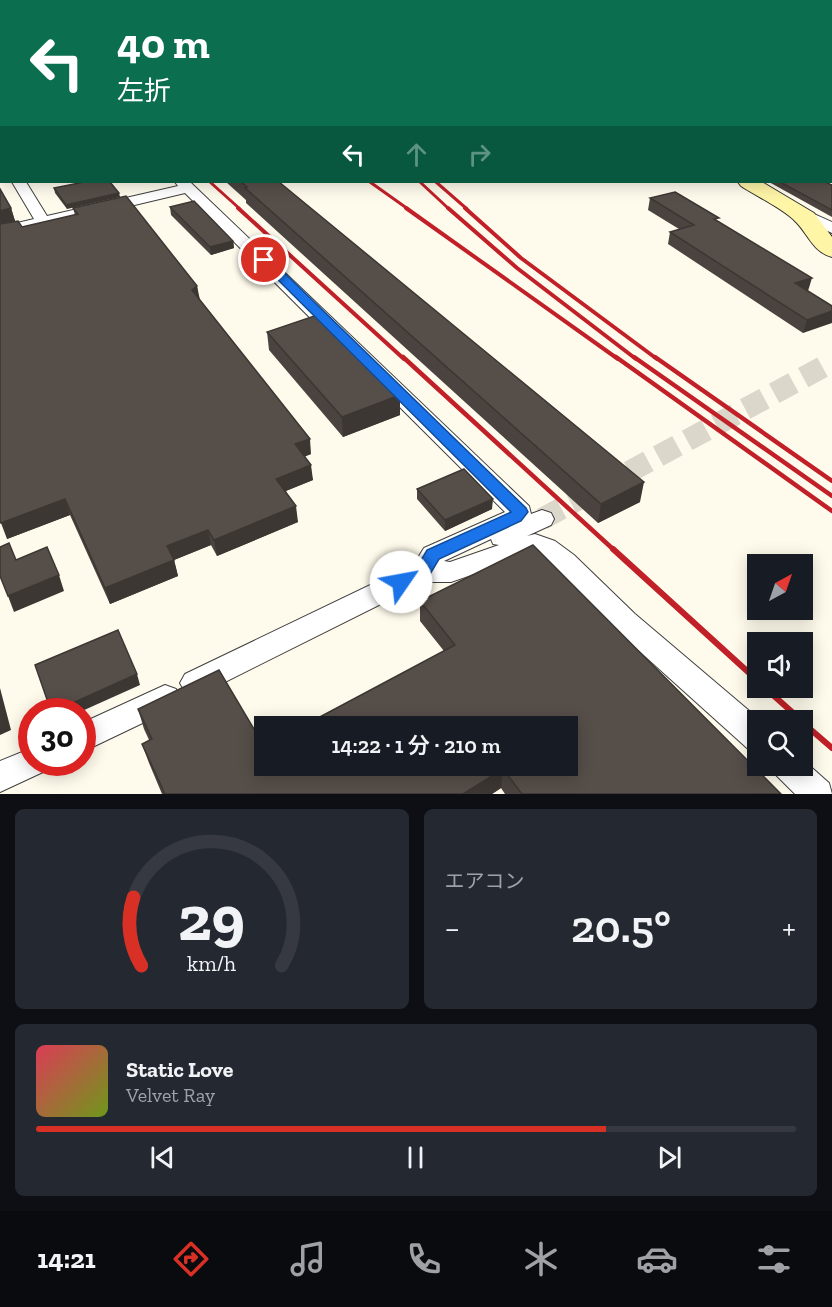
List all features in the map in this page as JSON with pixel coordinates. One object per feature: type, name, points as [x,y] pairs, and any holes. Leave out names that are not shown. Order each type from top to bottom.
[{"type":"street","points":[[20,183],[43,222]]},
{"type":"street","points":[[750,183],[806,218],[813,231],[832,250]]},
{"type":"street","points":[[0,232],[186,185],[520,512],[516,517],[433,555],[423,572]]},
{"type":"street","points":[[796,211],[832,228]]},
{"type":"street","points":[[96,731],[423,572],[542,519]]},
{"type":"street","points":[[423,572],[451,573],[535,543],[546,546],[582,576],[605,604],[747,728]]},
{"type":"street","points":[[0,777],[18,769]]},
{"type":"street","points":[[799,776],[819,794]]},
{"type":"building","points":[[79,183],[111,183],[119,193],[66,205],[54,188]]},
{"type":"building","points":[[242,183],[280,183],[644,482],[601,504],[245,188],[247,187]]},
{"type":"building","points":[[782,183],[827,183],[832,185],[832,210]]},
{"type":"building","points":[[0,189],[11,208],[0,211]]},
{"type":"building","points":[[675,192],[719,218],[714,219],[812,278],[795,283],[832,306],[832,311],[807,320],[670,232],[694,225],[650,198]]},
{"type":"building","points":[[126,196],[197,286],[192,290],[310,439],[295,444],[311,465],[276,479],[296,506],[214,540],[208,530],[167,546],[174,560],[105,588],[65,499],[1,523],[0,521],[0,224],[18,221],[22,227],[78,214],[73,208]]},
{"type":"building","points":[[194,201],[233,241],[210,247],[170,207]]},
{"type":"building","points":[[320,314],[400,395],[342,417],[267,332]]},
{"type":"building","points":[[464,469],[493,499],[445,520],[417,489]]},
{"type":"building","points":[[9,543],[16,560],[47,547],[59,575],[8,596],[0,576],[0,547]]},
{"type":"building","points":[[533,545],[747,760],[747,776],[763,776],[781,794],[522,794],[508,776],[578,776],[578,716],[322,716],[455,645],[420,601]]},
{"type":"building","points":[[118,630],[137,674],[84,698],[46,698],[35,665]]},
{"type":"building","points":[[219,670],[254,729],[254,776],[492,776],[463,794],[165,794],[142,744],[152,739],[138,709]]},
{"type":"tunnel","points":[[542,519],[832,362]]},
{"type":"railway","points":[[211,183],[240,209]]},
{"type":"railway","points":[[371,183],[408,209]]},
{"type":"railway","points":[[421,183],[449,209]]},
{"type":"railway","points":[[437,183],[467,209]]},
{"type":"railway","points":[[238,208],[404,359]]},
{"type":"railway","points":[[406,208],[618,359]]},
{"type":"railway","points":[[448,208],[517,268],[636,359]]},
{"type":"railway","points":[[465,208],[521,258],[657,359]]},
{"type":"railway","points":[[403,357],[614,550]]},
{"type":"railway","points":[[616,357],[832,511]]},
{"type":"railway","points":[[634,357],[832,496]]},
{"type":"railway","points":[[655,357],[832,481]]},
{"type":"railway","points":[[613,549],[747,671]]},
{"type":"railway","points":[[776,698],[790,710]]},
{"type":"railway","points":[[813,732],[832,748]]},
{"type":"route","points":[[264,260],[520,512],[516,517],[433,555],[423,572],[401,582]]}]
